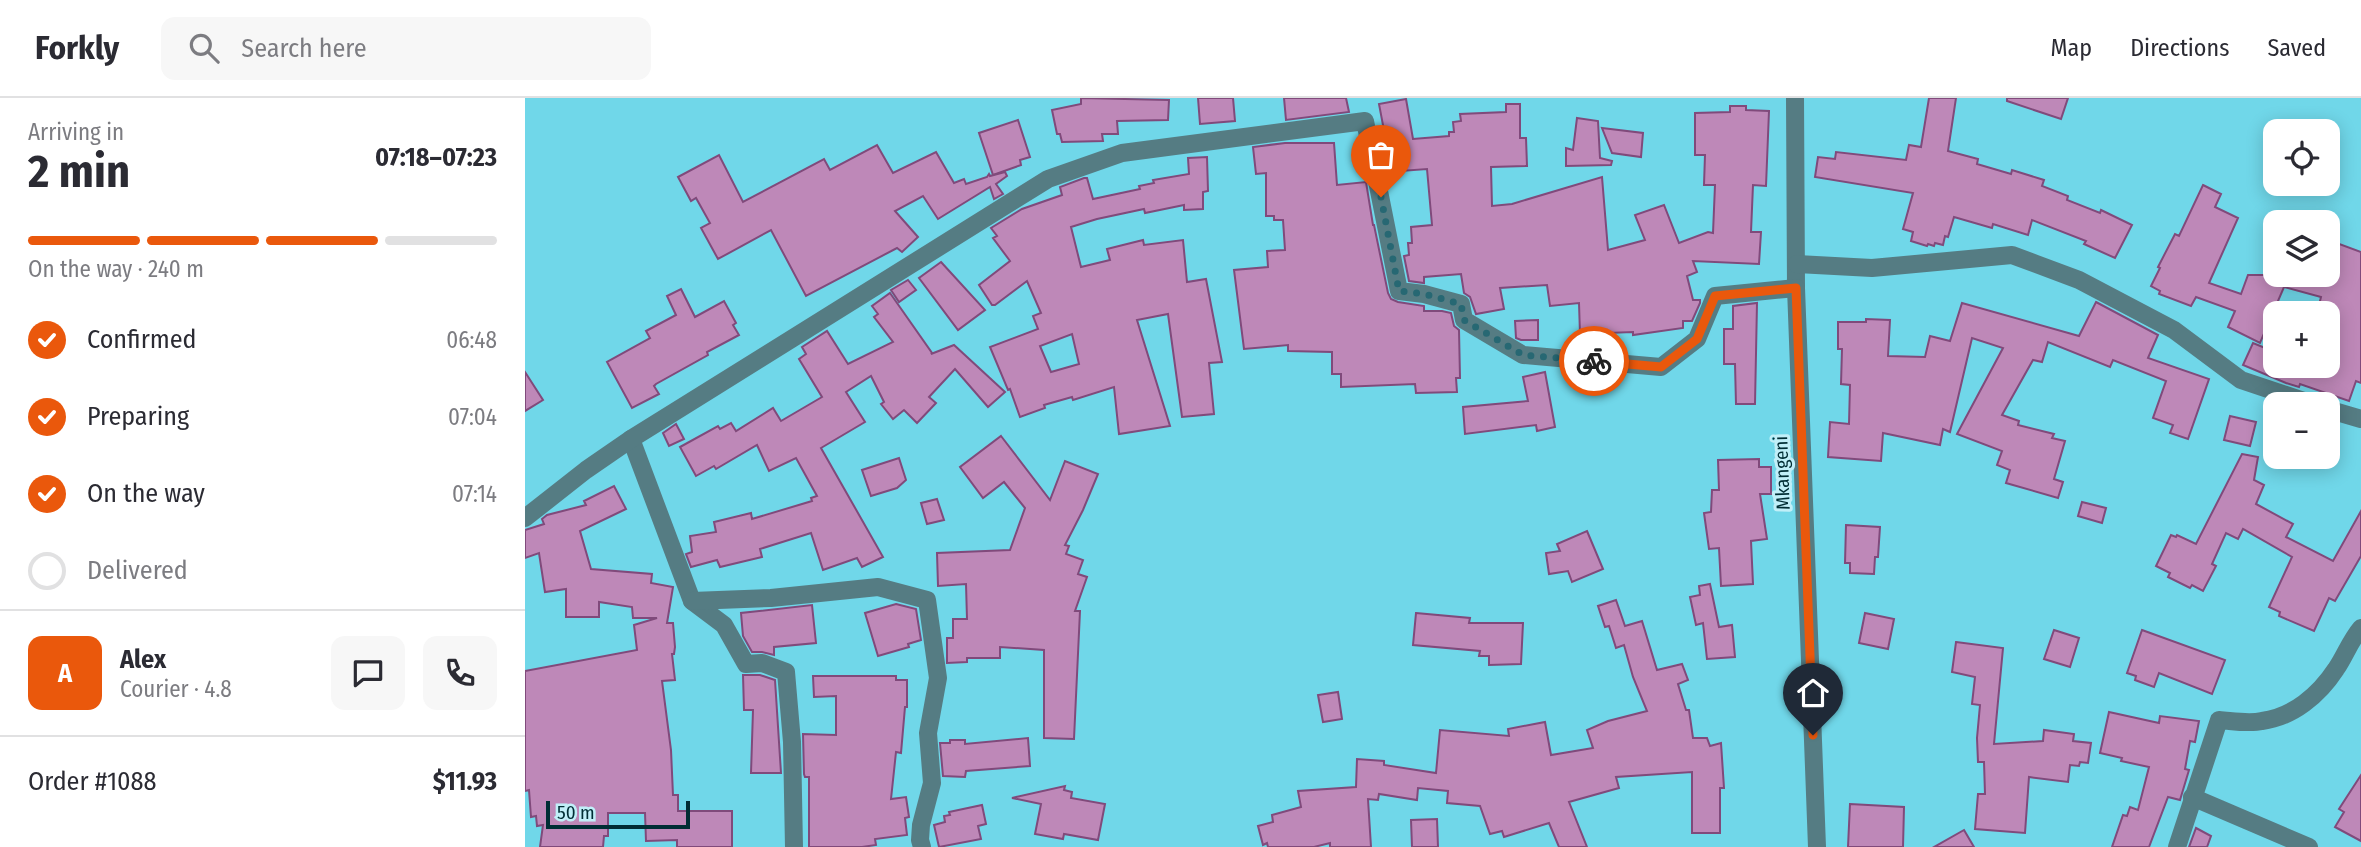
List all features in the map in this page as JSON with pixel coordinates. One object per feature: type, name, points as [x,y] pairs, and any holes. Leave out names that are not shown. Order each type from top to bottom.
[{"type":"street","name":"Mkangeni","points":[[1795,98],[1796,288],[1817,847]]},
{"type":"street","points":[[525,518],[631,439],[1048,180],[1122,153],[1364,121],[1399,291],[1424,294],[1461,304],[1464,320],[1523,355],[1661,367],[1697,339],[1715,296],[1796,288]]},
{"type":"street","points":[[1797,264],[1872,268],[2012,255],[2079,280],[2174,330],[2241,380],[2277,392]]},
{"type":"street","points":[[2340,413],[2361,419]]},
{"type":"street","points":[[631,439],[692,601],[724,625],[746,664],[762,663],[786,672],[792,741],[794,847]]},
{"type":"street","points":[[692,601],[771,598],[878,587],[927,600],[938,678],[928,733],[932,783],[921,825],[922,847]]},
{"type":"street","points":[[2177,847],[2219,720],[2261,722],[2286,715],[2317,693],[2336,669],[2350,641],[2361,628]]},
{"type":"street","points":[[2192,797],[2309,847]]},
{"type":"building","points":[[1081,98],[1169,100],[1168,120],[1117,121],[1118,134],[1102,134],[1103,141],[1062,142],[1060,134],[1057,134],[1052,110],[1081,104]]},
{"type":"building","points":[[1198,98],[1233,98],[1235,121],[1200,124]]},
{"type":"building","points":[[1284,98],[1346,98],[1349,112],[1286,120]]},
{"type":"building","points":[[1929,98],[1956,98],[1948,151],[1978,159],[1977,164],[2011,174],[2012,170],[2044,180],[2042,186],[2068,196],[2067,200],[2100,213],[2101,210],[2132,225],[2115,258],[2084,244],[2086,241],[2032,220],[2028,235],[1993,224],[1992,228],[1954,217],[1943,245],[1935,243],[1934,246],[1927,246],[1911,241],[1913,232],[1903,229],[1913,193],[1815,177],[1818,157],[1835,159],[1836,152],[1906,160],[1909,145],[1921,147]]},
{"type":"building","points":[[2007,98],[2068,98],[2061,119],[2007,101]]},
{"type":"building","points":[[1406,99],[1413,139],[1449,136],[1449,132],[1454,132],[1453,122],[1461,121],[1460,114],[1506,112],[1506,104],[1520,104],[1520,138],[1526,138],[1527,166],[1491,167],[1492,206],[1512,204],[1602,177],[1608,250],[1645,240],[1635,215],[1664,205],[1679,243],[1708,232],[1713,233],[1715,185],[1704,185],[1705,155],[1695,155],[1695,113],[1730,112],[1730,106],[1769,111],[1766,186],[1753,185],[1751,232],[1761,232],[1759,264],[1693,261],[1697,272],[1687,276],[1693,300],[1700,300],[1700,303],[1692,321],[1683,321],[1683,328],[1633,335],[1633,332],[1580,334],[1579,303],[1550,306],[1547,285],[1500,288],[1504,309],[1476,314],[1470,297],[1464,293],[1461,274],[1424,277],[1424,283],[1409,281],[1404,256],[1409,255],[1408,243],[1412,243],[1411,227],[1432,225],[1427,169],[1387,172],[1382,142],[1386,141],[1379,104]]},
{"type":"building","points":[[1577,118],[1598,121],[1600,158],[1612,161],[1611,165],[1566,166],[1566,148],[1573,150]]},
{"type":"building","points":[[1018,120],[1030,157],[1020,160],[1021,165],[993,175],[979,133]]},
{"type":"building","points":[[1602,128],[1643,133],[1641,157],[1612,153]]},
{"type":"building","points":[[1285,143],[1334,143],[1337,185],[1366,182],[1373,225],[1391,299],[1424,306],[1424,311],[1451,313],[1454,326],[1459,330],[1460,378],[1456,378],[1457,392],[1416,393],[1415,384],[1341,387],[1341,374],[1332,374],[1332,352],[1288,351],[1288,345],[1244,349],[1234,270],[1268,267],[1267,251],[1285,250],[1283,220],[1266,216],[1266,173],[1256,174],[1253,147]]},
{"type":"building","points":[[877,145],[893,173],[936,152],[954,183],[964,179],[966,184],[989,174],[990,176],[1005,172],[1007,176],[996,184],[1003,194],[994,199],[990,187],[938,219],[923,196],[895,211],[918,237],[902,252],[897,248],[806,296],[771,230],[718,259],[701,228],[710,223],[696,198],[691,201],[678,177],[719,155],[743,202],[824,159],[830,170]]},
{"type":"building","points":[[1207,157],[1208,191],[1203,192],[1203,209],[1184,210],[1184,205],[1145,213],[1144,209],[1071,227],[1081,267],[1110,260],[1107,249],[1143,240],[1144,245],[1183,240],[1187,282],[1206,279],[1222,362],[1209,363],[1214,414],[1182,417],[1168,314],[1137,320],[1170,426],[1119,434],[1114,387],[1073,400],[1072,397],[1044,405],[1045,408],[1020,417],[990,347],[1038,329],[1033,316],[1041,313],[1027,281],[995,305],[992,305],[979,285],[1010,261],[993,238],[997,236],[991,228],[1022,209],[1062,195],[1060,187],[1084,178],[1087,178],[1093,199],[1140,189],[1139,186],[1154,183],[1153,180],[1189,174],[1188,158]],"holes":[[[1072,334],[1079,364],[1051,372],[1040,346]]]},
{"type":"building","points":[[2203,185],[2221,194],[2215,207],[2238,218],[2209,283],[2241,294],[2248,275],[2263,275],[2263,287],[2284,287],[2278,301],[2263,301],[2263,336],[2260,343],[2228,327],[2235,311],[2196,297],[2191,306],[2159,294],[2160,291],[2151,286],[2175,234],[2179,236]]},
{"type":"building","points":[[2340,244],[2361,252],[2361,383],[2356,381],[2349,401],[2340,398],[2340,392],[2323,392],[2300,384],[2299,387],[2274,378],[2340,378],[2340,301],[2320,301],[2321,297],[2284,287],[2340,287]]},
{"type":"building","points":[[941,262],[985,310],[958,330],[919,278]]},
{"type":"building","points":[[908,280],[916,290],[899,302],[891,290]]},
{"type":"building","points":[[681,289],[695,317],[724,301],[739,335],[656,384],[654,386],[659,394],[632,408],[607,362],[650,338],[646,331],[676,315],[667,296]]},
{"type":"building","points":[[890,293],[931,354],[954,345],[1005,392],[988,407],[955,369],[929,397],[936,403],[917,423],[904,410],[893,419],[881,404],[884,402],[871,376],[846,392],[865,422],[821,448],[883,557],[862,567],[857,558],[823,570],[811,533],[760,549],[762,557],[720,567],[717,560],[691,567],[686,554],[692,552],[690,536],[716,532],[714,522],[751,513],[752,519],[812,501],[811,498],[817,496],[796,458],[769,471],[757,445],[716,469],[714,466],[696,476],[680,447],[718,426],[720,429],[731,423],[736,431],[773,408],[781,421],[822,397],[799,359],[806,354],[802,347],[827,331],[848,364],[893,342],[874,317],[878,314],[872,306]]},
{"type":"building","points":[[2096,302],[2158,335],[2148,358],[2209,379],[2188,439],[2170,433],[2173,425],[2153,418],[2166,381],[2113,360],[2110,367],[2048,342],[2042,362],[2033,360],[2002,415],[2019,421],[2018,425],[2054,434],[2052,438],[2065,441],[2054,479],[2063,482],[2058,498],[2006,483],[2010,470],[1997,465],[2002,451],[1957,434],[2003,348],[1972,338],[1950,432],[1943,429],[1940,445],[1883,433],[1881,461],[1828,457],[1830,422],[1849,424],[1850,385],[1841,384],[1842,349],[1838,349],[1838,322],[1890,320],[1888,356],[1925,357],[1930,336],[1950,341],[1962,303],[2079,336]]},
{"type":"building","points":[[1757,303],[1755,404],[1736,404],[1735,364],[1724,364],[1724,329],[1733,329],[1733,306]]},
{"type":"building","points":[[1538,320],[1538,340],[1516,338],[1515,321]]},
{"type":"building","points":[[2253,343],[2263,347],[2263,373],[2243,365]]},
{"type":"building","points":[[525,372],[543,400],[525,411]]},
{"type":"building","points":[[1545,372],[1555,427],[1537,431],[1536,425],[1465,434],[1463,407],[1528,401],[1523,377]]},
{"type":"building","points":[[2230,416],[2256,422],[2250,446],[2224,440]]},
{"type":"building","points":[[676,424],[684,439],[669,446],[663,433]]},
{"type":"building","points":[[1001,436],[1050,500],[1065,461],[1098,474],[1065,545],[1069,546],[1066,554],[1083,560],[1078,574],[1087,577],[1075,611],[1080,611],[1074,739],[1044,738],[1044,650],[1000,647],[1000,658],[967,658],[967,662],[947,663],[947,638],[953,638],[953,619],[967,619],[966,584],[938,586],[937,553],[1010,550],[1025,508],[1004,482],[983,498],[960,467]]},
{"type":"building","points":[[2242,454],[2258,457],[2254,480],[2264,485],[2256,504],[2293,524],[2286,537],[2333,561],[2361,511],[2361,556],[2335,601],[2329,598],[2314,631],[2279,616],[2280,612],[2269,607],[2292,557],[2243,529],[2238,539],[2226,533],[2212,564],[2216,566],[2203,591],[2168,577],[2170,573],[2156,566],[2171,535],[2196,544]]},
{"type":"building","points":[[899,458],[906,480],[897,488],[871,496],[862,470]]},
{"type":"building","points":[[1759,459],[1759,467],[1771,467],[1771,494],[1760,494],[1767,539],[1751,541],[1753,584],[1721,586],[1719,548],[1709,549],[1704,513],[1711,512],[1712,490],[1719,490],[1718,460]]},
{"type":"building","points":[[614,486],[626,509],[580,531],[591,569],[652,574],[651,583],[673,587],[667,623],[673,623],[675,680],[662,681],[671,750],[673,795],[678,795],[678,811],[732,811],[732,847],[677,847],[677,840],[646,841],[645,813],[608,813],[608,836],[604,836],[603,847],[540,847],[543,825],[537,826],[536,816],[531,817],[529,790],[525,791],[525,671],[637,650],[634,625],[657,618],[633,618],[632,607],[599,602],[599,617],[566,617],[566,589],[545,592],[539,553],[525,558],[525,530],[544,524],[542,519],[547,515],[586,505],[584,501]]},
{"type":"building","points":[[937,499],[944,520],[927,524],[921,503]]},
{"type":"building","points":[[2082,502],[2106,508],[2102,523],[2078,516]]},
{"type":"building","points":[[1846,525],[1880,527],[1874,574],[1850,573],[1850,563],[1845,563]]},
{"type":"building","points":[[1587,531],[1603,569],[1572,582],[1568,571],[1549,574],[1546,553],[1560,551],[1557,544]]},
{"type":"building","points":[[1710,584],[1719,627],[1732,625],[1735,657],[1707,659],[1703,623],[1696,625],[1690,597],[1700,595],[1699,586]]},
{"type":"building","points":[[1616,600],[1625,626],[1642,621],[1657,670],[1682,664],[1688,680],[1678,684],[1686,710],[1689,710],[1693,738],[1707,738],[1710,746],[1721,743],[1724,788],[1720,788],[1720,833],[1692,833],[1692,772],[1616,777],[1619,788],[1569,802],[1587,847],[1559,847],[1549,823],[1504,837],[1502,831],[1490,834],[1480,806],[1447,803],[1448,791],[1418,788],[1417,800],[1379,794],[1378,800],[1368,799],[1371,847],[1330,847],[1330,843],[1314,847],[1268,847],[1267,843],[1263,845],[1258,826],[1273,822],[1272,815],[1301,807],[1298,791],[1356,787],[1357,759],[1384,761],[1384,765],[1436,773],[1440,730],[1509,736],[1508,729],[1545,722],[1551,755],[1593,748],[1587,730],[1608,721],[1647,711],[1624,645],[1616,648],[1609,626],[1605,627],[1598,606]]},
{"type":"building","points":[[896,604],[916,609],[921,640],[908,644],[909,647],[878,656],[865,613]]},
{"type":"building","points":[[812,605],[816,643],[774,647],[774,655],[752,652],[743,636],[741,613]]},
{"type":"building","points":[[1416,613],[1470,618],[1469,623],[1523,623],[1521,664],[1489,665],[1489,656],[1479,656],[1480,651],[1413,645]]},
{"type":"building","points":[[1865,613],[1894,619],[1888,649],[1859,643]]},
{"type":"building","points":[[2054,630],[2079,638],[2070,667],[2044,659]]},
{"type":"building","points":[[2142,630],[2225,660],[2212,694],[2159,673],[2154,687],[2135,680],[2136,676],[2127,673]]},
{"type":"building","points":[[1956,642],[2003,648],[1994,744],[2043,741],[2044,730],[2074,734],[2073,741],[2091,743],[2088,763],[2070,765],[2068,782],[2029,777],[2025,833],[1975,829],[1978,794],[1985,794],[1984,762],[1978,762],[1980,705],[1972,704],[1975,677],[1952,672]]},
{"type":"building","points":[[743,675],[760,675],[775,680],[781,773],[751,773],[753,710],[744,710]]},
{"type":"building","points":[[813,676],[896,676],[896,680],[907,680],[907,707],[901,753],[896,752],[891,799],[906,797],[909,817],[905,818],[907,835],[875,839],[876,845],[862,847],[809,847],[809,777],[804,774],[803,734],[836,735],[836,696],[814,697]]},
{"type":"building","points":[[1338,692],[1342,719],[1323,722],[1318,695]]},
{"type":"building","points":[[2109,712],[2159,723],[2160,716],[2199,721],[2195,742],[2190,741],[2185,769],[2189,770],[2180,800],[2168,797],[2149,847],[2112,847],[2123,815],[2127,816],[2130,807],[2138,810],[2149,767],[2100,753]]},
{"type":"building","points":[[1028,738],[1030,766],[966,771],[965,777],[943,776],[940,743],[950,743],[950,740],[965,740],[965,744]]},
{"type":"building","points":[[2361,775],[2361,841],[2335,827],[2344,812],[2339,809]]},
{"type":"building","points":[[1065,786],[1064,790],[1072,792],[1071,798],[1105,804],[1098,840],[1064,834],[1063,839],[1035,834],[1041,804],[1012,798]]},
{"type":"building","points":[[1850,804],[1904,807],[1903,847],[1848,847]]},
{"type":"building","points":[[982,805],[986,824],[978,826],[981,839],[939,847],[934,825],[945,822],[944,816],[950,815],[949,812]]},
{"type":"building","points":[[1437,819],[1438,847],[1412,847],[1411,820]]},
{"type":"building","points":[[2196,828],[2211,836],[2207,847],[2189,847]]},
{"type":"building","points":[[1964,830],[1974,847],[1934,847]]},
{"type":"way so far","points":[[1381,197],[1399,291],[1424,294],[1461,304],[1464,320],[1523,355],[1594,361]]},
{"type":"route","points":[[1594,361],[1661,367],[1697,339],[1715,296],[1796,288],[1813,735]]}]
